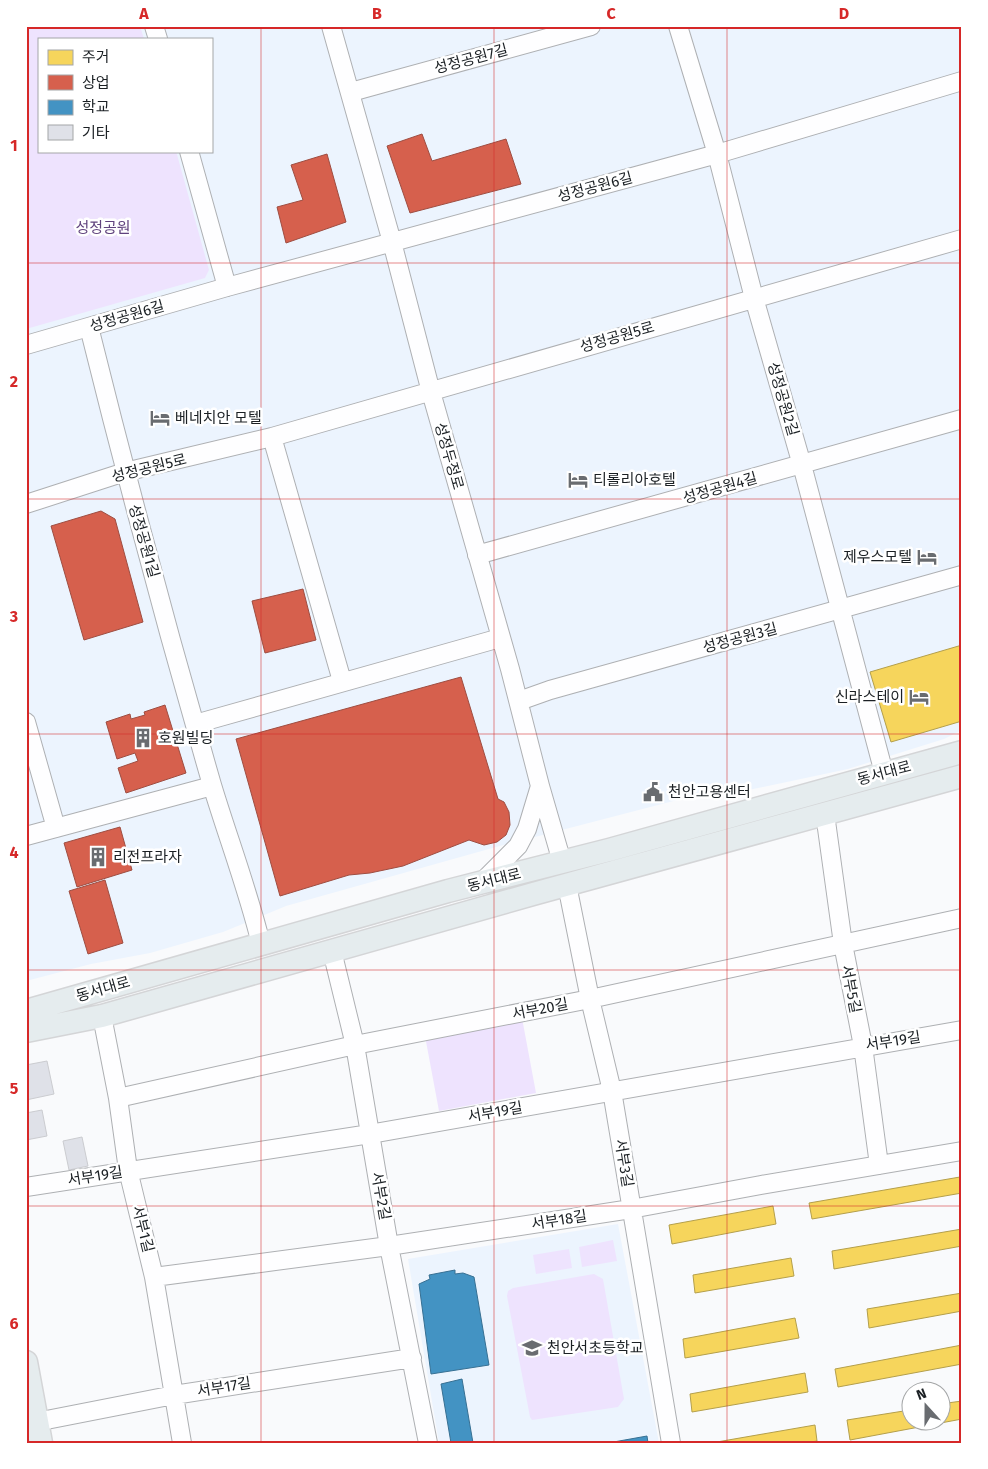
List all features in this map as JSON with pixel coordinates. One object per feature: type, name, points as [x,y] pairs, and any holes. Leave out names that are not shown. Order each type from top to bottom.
[{"type":"main road","name":"동서대로","points":[[26,1011],[482,882],[562,862],[962,752]]},
{"type":"main road","name":"동서대로","points":[[26,1031],[102,1016],[962,776]]},
{"type":"main road","name":"성정두정로","points":[[562,862],[567,885]]},
{"type":"main road","points":[[26,1362],[35,1430]]},
{"type":"street","points":[[154,26],[158,38]]},
{"type":"street","name":"성정두정로","points":[[331,26],[351,92],[431,392],[519,701],[540,786],[562,862]]},
{"type":"street","name":"성정공원7길","points":[[351,92],[591,26]]},
{"type":"street","name":"성정공원2길","points":[[678,26],[716,154],[754,298],[802,465],[884,773]]},
{"type":"street","name":"성정공원6길","points":[[26,345],[227,287],[716,154],[962,81]]},
{"type":"street","points":[[189,152],[227,287]]},
{"type":"street","name":"성정공원5로","points":[[26,504],[125,472],[272,437],[962,239]]},
{"type":"street","name":"성정공원1길","points":[[89,327],[125,472],[212,786],[261,944]]},
{"type":"street","name":"성정공원4길","points":[[477,556],[962,419]]},
{"type":"street","points":[[272,437],[342,682]]},
{"type":"street","name":"성정공원3길","points":[[519,701],[550,690],[962,575]]},
{"type":"street","points":[[195,724],[500,638]]},
{"type":"street","points":[[26,722],[56,828]]},
{"type":"street","points":[[26,836],[212,786]]},
{"type":"street","points":[[482,882],[518,846],[527,829],[540,786]]},
{"type":"street","name":"서부5길","points":[[825,814],[842,944],[863,1046],[879,1165]]},
{"type":"street","name":"서부3길","points":[[567,885],[590,999],[612,1091],[671,1443]]},
{"type":"street","name":"서부20길","points":[[118,1098],[355,1045],[590,999],[962,918]]},
{"type":"street","name":"서부2길","points":[[332,951],[355,1045],[389,1246],[428,1443]]},
{"type":"street","name":"서부1길","points":[[102,1016],[118,1098],[128,1170],[154,1277],[182,1443]]},
{"type":"street","name":"서부19길","points":[[26,1187],[370,1134],[962,1030]]},
{"type":"street","name":"서부18길","points":[[154,1277],[389,1246],[632,1209],[962,1151]]},
{"type":"street","name":"서부17길","points":[[35,1430],[174,1395],[412,1358]]},
{"type":"shaded area","points":[[26,26],[962,26],[962,730],[944,739],[848,769],[720,796],[681,799],[496,847],[286,906],[223,932],[150,953],[91,964],[26,981]]},
{"type":"shaded area","name":"천안서초등학교","points":[[618,1224],[659,1443],[439,1443],[408,1259]]},
{"type":"green space","name":"성정공원","points":[[33,26],[140,26],[144,38],[38,38],[38,152],[176,152],[209,270],[205,278],[26,329],[26,28]]},
{"type":"green space","points":[[522,1018],[536,1093],[439,1111],[425,1036]]},
{"type":"green space","points":[[613,1240],[617,1261],[582,1267],[579,1247]]},
{"type":"green space","points":[[569,1249],[572,1268],[536,1274],[533,1255]]},
{"type":"green space","points":[[594,1274],[603,1279],[624,1399],[618,1407],[532,1420],[507,1296],[508,1291],[513,1288]]},
{"type":"building: 주거","name":"신라스테이","points":[[962,645],[962,721],[891,742],[870,672]]},
{"type":"building: 주거","points":[[960,1177],[962,1193],[812,1219],[809,1203]]},
{"type":"building: 주거","points":[[773,1206],[776,1224],[672,1244],[669,1225]]},
{"type":"building: 주거","points":[[962,1229],[962,1246],[834,1269],[832,1251]]},
{"type":"building: 주거","points":[[791,1258],[794,1276],[695,1293],[693,1275]]},
{"type":"building: 주거","points":[[962,1293],[962,1311],[869,1328],[867,1309]]},
{"type":"building: 주거","points":[[795,1318],[799,1338],[685,1358],[683,1339]]},
{"type":"building: 주거","points":[[962,1345],[962,1364],[838,1387],[835,1369]]},
{"type":"building: 주거","points":[[805,1373],[808,1392],[692,1412],[690,1394]]},
{"type":"building: 주거","points":[[962,1401],[962,1419],[950,1421],[950,1403]]},
{"type":"building: 주거","points":[[900,1412],[900,1431],[850,1440],[847,1420]]},
{"type":"building: 주거","points":[[815,1425],[817,1441],[805,1443],[711,1443]]},
{"type":"building: 상업","points":[[422,134],[432,161],[506,139],[521,184],[410,213],[387,146]]},
{"type":"building: 상업","points":[[327,154],[346,222],[286,243],[277,207],[303,200],[291,165]]},
{"type":"building: 상업","points":[[101,511],[115,519],[143,622],[84,640],[51,526]]},
{"type":"building: 상업","points":[[303,589],[316,640],[265,653],[252,601]]},
{"type":"building: 상업","points":[[461,677],[498,799],[504,802],[509,812],[510,825],[506,835],[497,842],[484,845],[469,840],[403,866],[349,875],[280,896],[236,739]]},
{"type":"building: 상업","name":"호원빌딩","points":[[165,705],[186,773],[126,793],[118,768],[138,761],[135,753],[117,759],[106,722],[130,714],[131,719],[145,715],[144,712]]},
{"type":"building: 상업","name":"리전프라자","points":[[120,827],[132,870],[77,887],[64,843]]},
{"type":"building: 상업","points":[[105,880],[123,943],[88,954],[69,891]]},
{"type":"building: 학교","points":[[455,1270],[455,1274],[463,1273],[474,1277],[489,1365],[431,1374],[419,1284],[430,1279],[429,1275]]},
{"type":"building: 학교","points":[[462,1379],[473,1443],[451,1443],[441,1384]]},
{"type":"building: 학교","points":[[647,1436],[648,1443],[608,1443]]},
{"type":"building: 기타","points":[[47,1061],[54,1094],[26,1100],[26,1065]]},
{"type":"building: 기타","points":[[42,1110],[47,1136],[26,1140],[26,1113]]},
{"type":"building: 기타","points":[[82,1137],[88,1166],[69,1170],[63,1141]]},
{"type":"place","name":"베네치안 모텔","points":[[160,418]]},
{"type":"place","name":"티롤리아호텔","points":[[578,480]]},
{"type":"place","name":"제우스모텔","points":[[927,557]]},
{"type":"place","name":"신라스테이","points":[[919,697]]},
{"type":"place","name":"호원빌딩","points":[[143,738]]},
{"type":"place","name":"천안고용센터","points":[[653,792]]},
{"type":"place","name":"리전프라자","points":[[98,857]]},
{"type":"place","name":"천안서초등학교","points":[[532,1348]]}]
